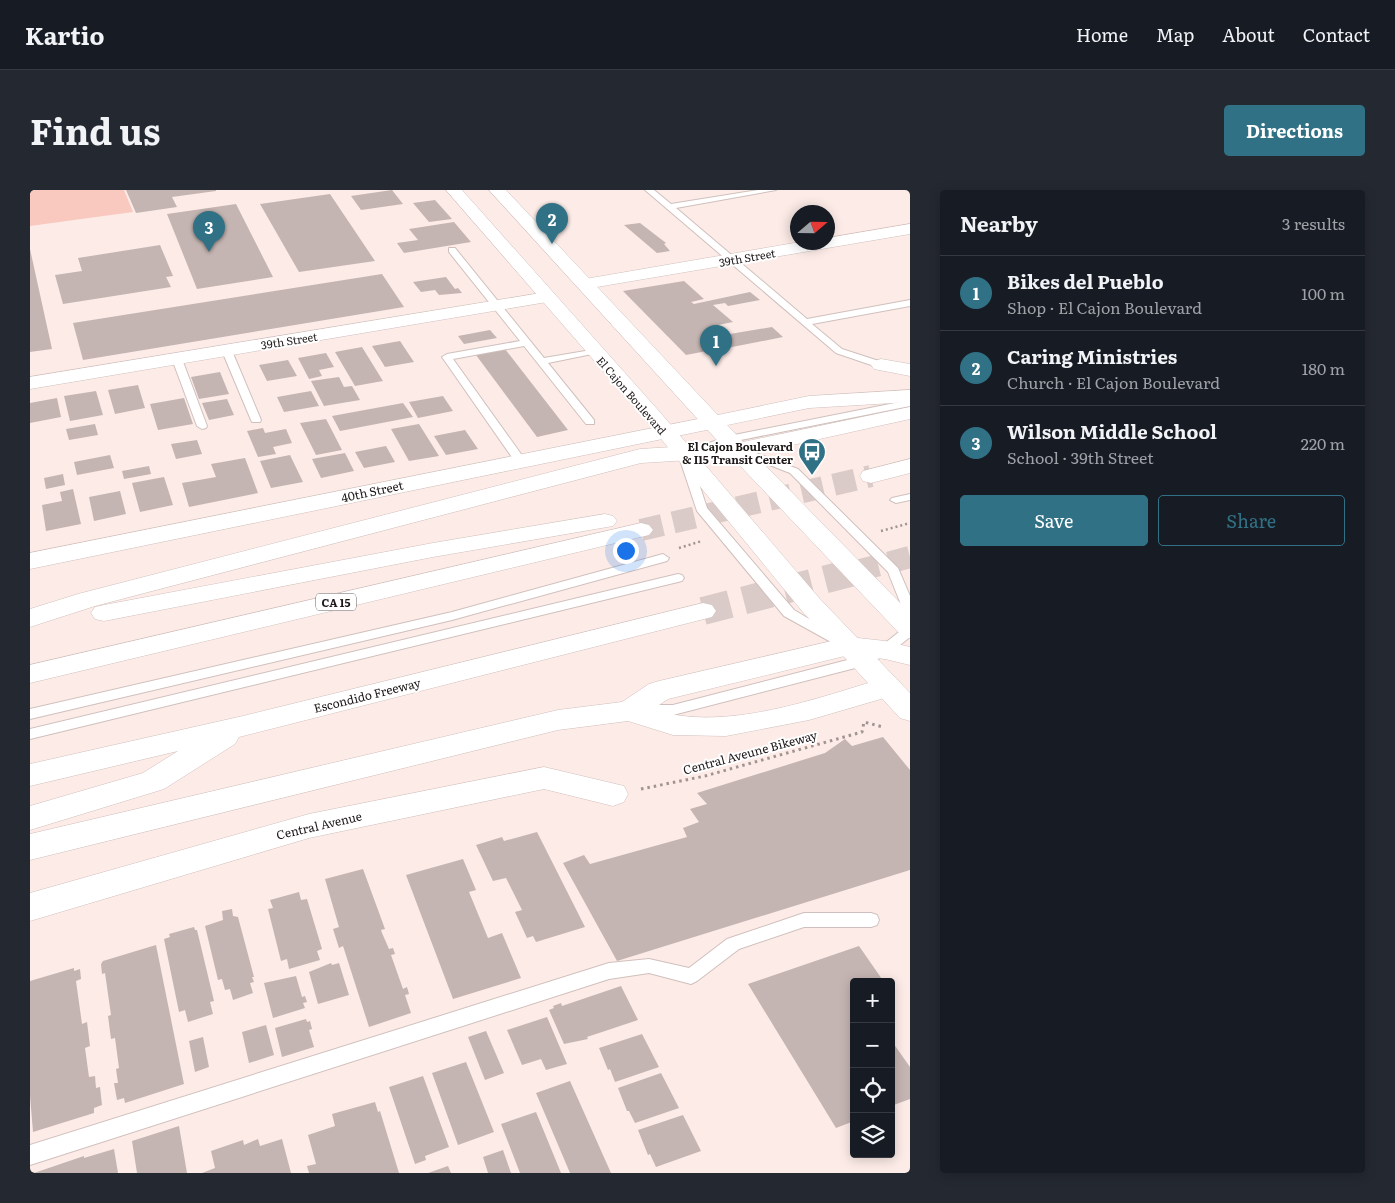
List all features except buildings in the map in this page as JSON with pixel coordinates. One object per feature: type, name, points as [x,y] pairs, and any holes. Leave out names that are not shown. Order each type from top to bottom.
[{"type":"main road","name":"El Cajon Boulevard","points":[[454,190],[684,454],[811,605],[877,653],[888,687],[910,711]]},
{"type":"main road","points":[[497,190],[734,445],[910,629]]},
{"type":"main road","name":"39th Street","points":[[585,284],[910,229]]},
{"type":"main road","name":"39th Street","points":[[30,383],[548,298]]},
{"type":"main road","points":[[881,365],[910,370]]},
{"type":"main road","name":"40th Street","points":[[30,561],[809,402],[910,396]]},
{"type":"main road","points":[[30,618],[86,600],[640,456],[684,454],[910,413]]},
{"type":"main road","points":[[871,476],[910,466]]},
{"type":"main road","name":"CA 15","points":[[30,626],[433,550],[636,523],[30,674]]},
{"type":"main road","name":"Escondido Freeway","points":[[30,775],[243,726],[703,611]]},
{"type":"main road","points":[[30,847],[549,722],[629,711],[659,691],[877,653]]},
{"type":"main road","points":[[629,711],[672,725],[714,726],[758,720],[840,702],[888,687]]},
{"type":"main road","points":[[30,818],[153,782],[243,726]]},
{"type":"main road","name":"Central Avenue","points":[[30,907],[309,826],[544,778],[613,794]]},
{"type":"lane","points":[[649,190],[839,352],[881,365]]},
{"type":"lane","points":[[669,207],[772,190]]},
{"type":"lane","points":[[452,250],[590,422]]},
{"type":"lane","points":[[805,322],[910,303]]},
{"type":"lane","points":[[520,461],[447,357],[527,343]]},
{"type":"lane","points":[[227,351],[256,420]]},
{"type":"lane","points":[[542,361],[594,351]]},
{"type":"lane","points":[[177,359],[202,426]]},
{"type":"lane","points":[[734,445],[910,403]]},
{"type":"lane","points":[[896,500],[910,497]]},
{"type":"lane","points":[[30,714],[452,616],[663,558]]},
{"type":"lane","points":[[30,734],[678,578]]},
{"type":"lane","points":[[877,653],[910,629]]},
{"type":"lane","points":[[30,1155],[608,971],[649,966],[691,976],[733,944],[804,920],[871,920]]},
{"type":"path","points":[[877,532],[910,523]]},
{"type":"path","name":"Central Aveune Bikeway","points":[[613,794],[705,776],[862,732],[864,722],[883,728]]},
{"type":"shaded area","points":[[30,190],[124,190],[133,212],[30,226]]},
{"type":"tunnel","points":[[641,530],[871,476]]},
{"type":"tunnel","points":[[857,571],[910,557]]},
{"type":"tunnel","points":[[703,611],[862,570]]},
{"type":"place","name":"Caring Ministries","points":[[552,244]]},
{"type":"place","name":"Wilson Middle School","points":[[209,252]]},
{"type":"place","name":"Bikes del Pueblo","points":[[716,366]]},
{"type":"place","name":"El Cajon Boulevard & I15 Transit Center","points":[[812,476]]}]
